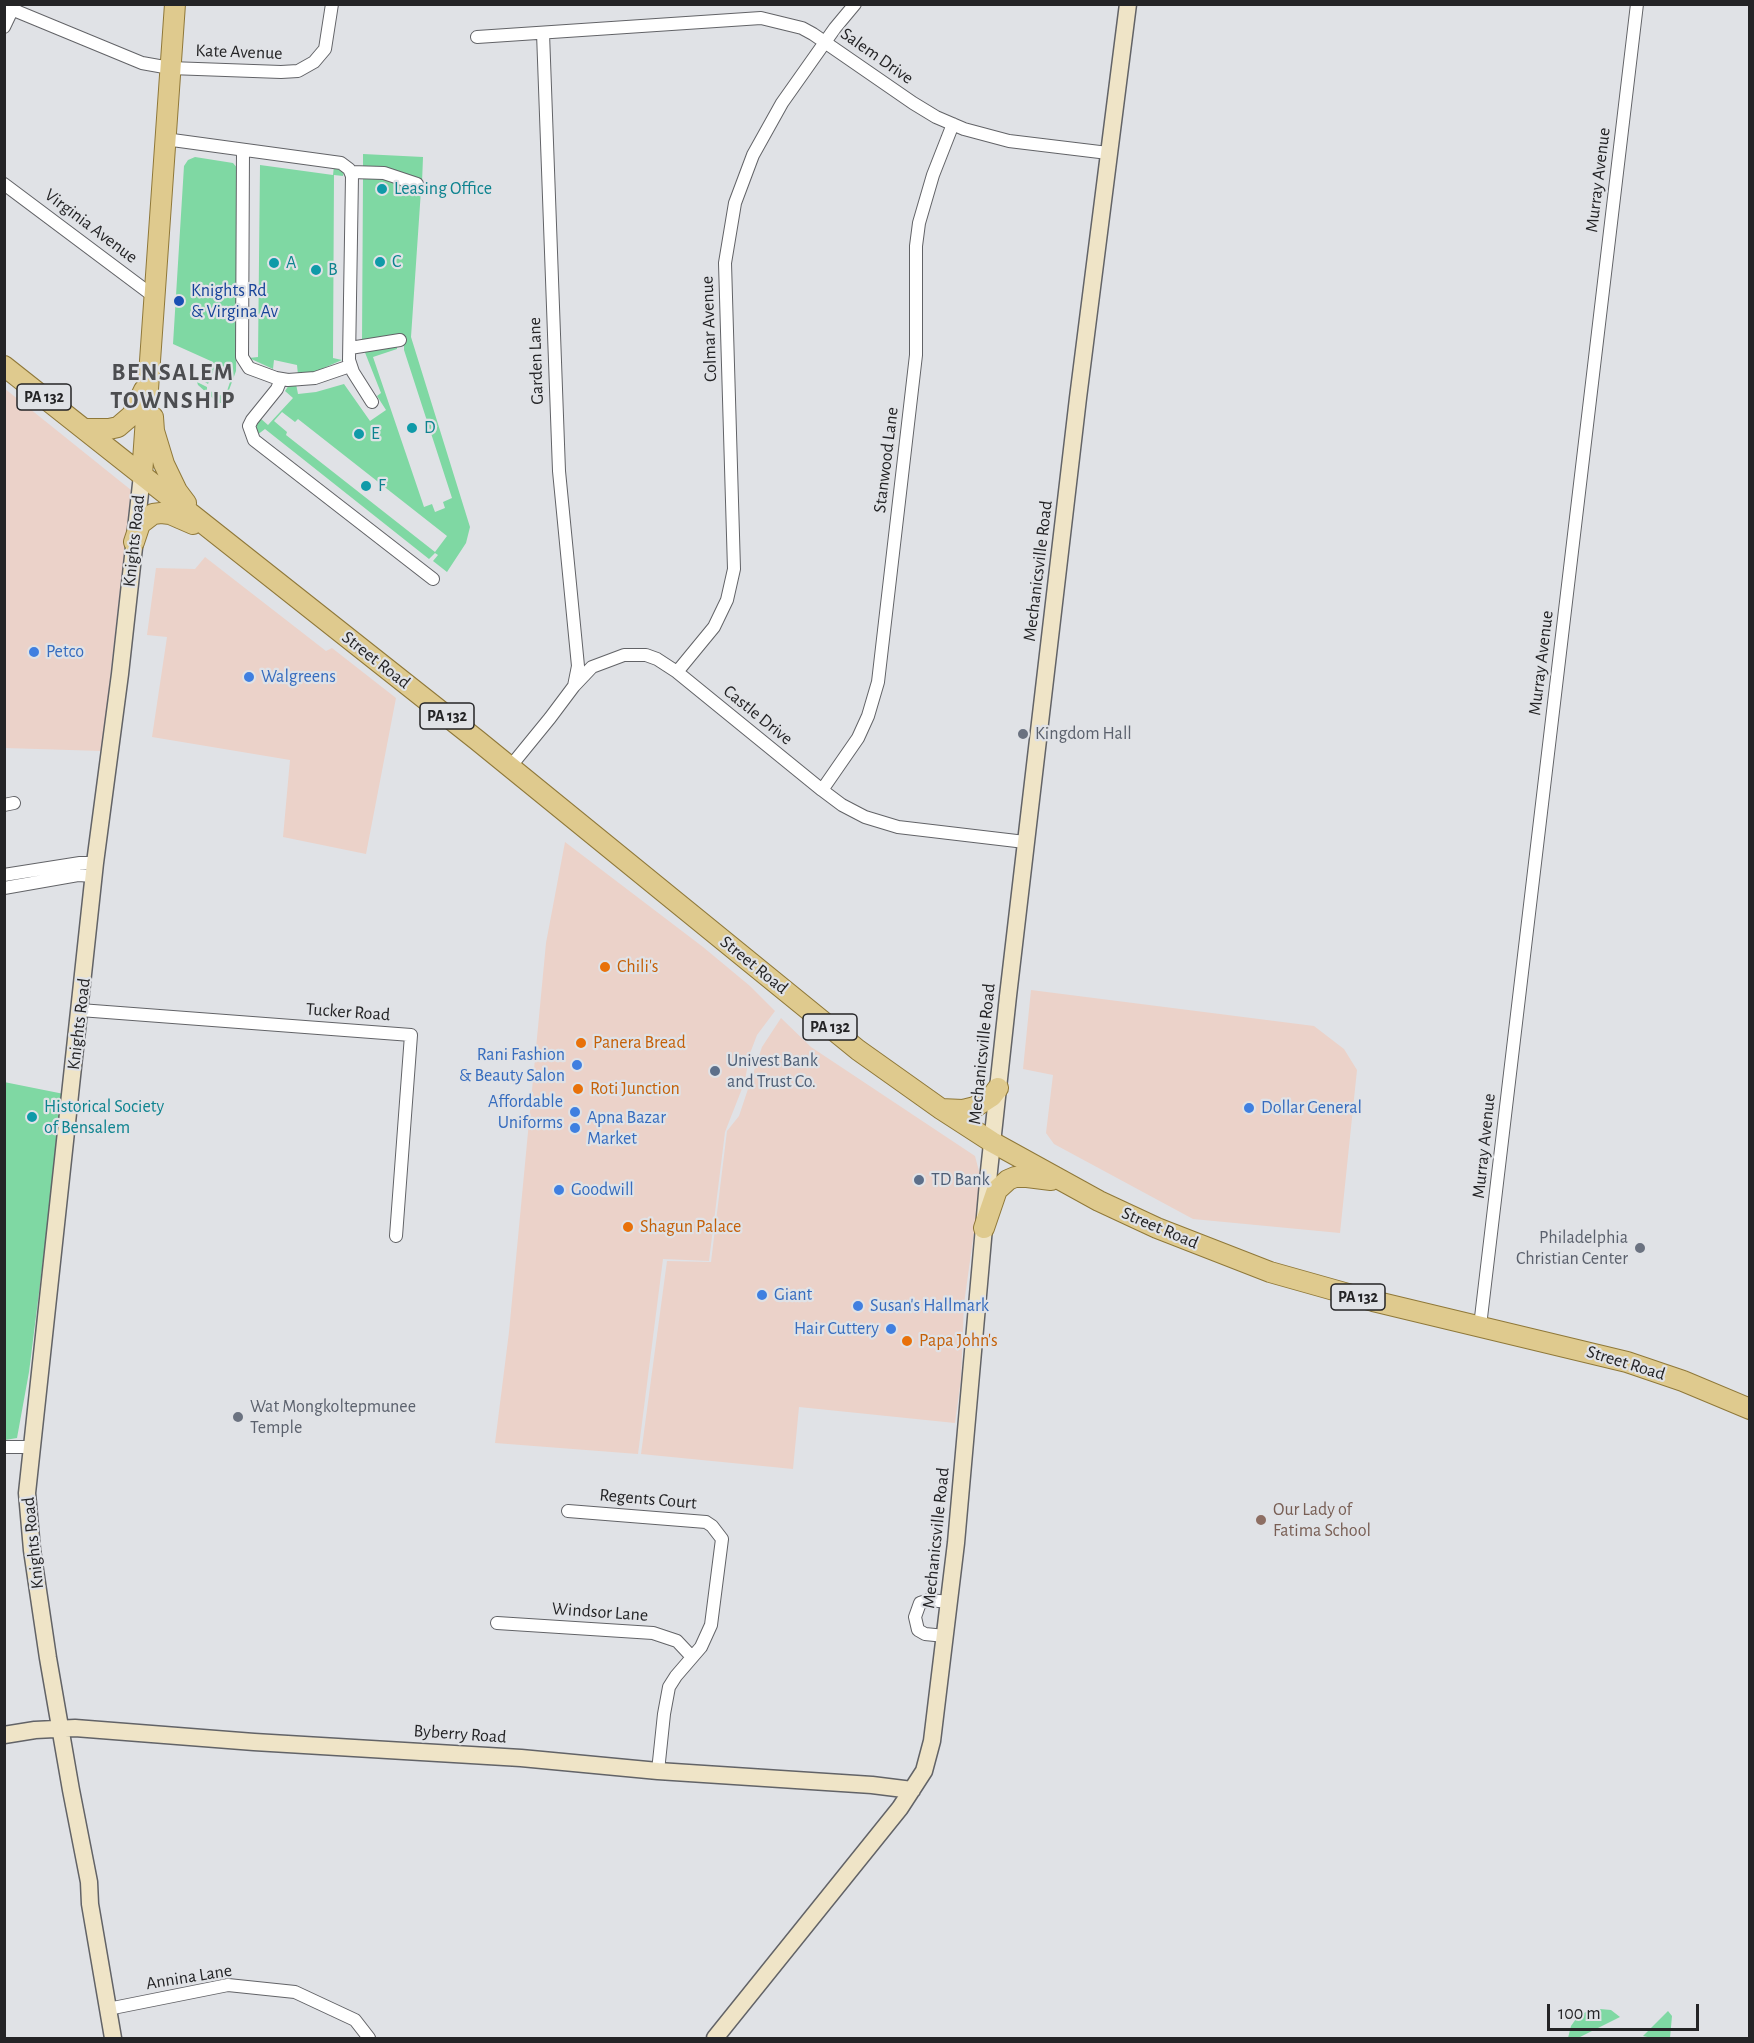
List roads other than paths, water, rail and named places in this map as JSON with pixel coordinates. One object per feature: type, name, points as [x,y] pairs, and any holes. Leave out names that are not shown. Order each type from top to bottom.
[{"type":"main road","name":"Knights Road","points":[[142,475],[175,4]]},
{"type":"main road","name":"Street Road","points":[[4,366],[510,767],[858,1050],[992,1142],[1061,1182],[1156,1228],[1270,1272],[1373,1301],[1627,1362],[1683,1381],[1749,1409]]},
{"type":"main road","points":[[84,429],[109,429],[126,422],[137,405],[150,376]]},
{"type":"main road","points":[[150,376],[154,431],[164,464],[177,491],[210,529]]},
{"type":"main road","points":[[134,542],[140,525],[146,518],[161,513],[210,529]]},
{"type":"main road","points":[[941,1109],[963,1110],[975,1107],[992,1096],[998,1088]]},
{"type":"main road","points":[[984,1228],[997,1190],[1008,1180],[1015,1177],[1027,1177],[1061,1182]]},
{"type":"street","name":"Kate Avenue","points":[[11,7],[142,63],[170,68],[281,72],[298,71],[314,62],[325,49],[332,4]]},
{"type":"street","name":"Colmar Avenue","points":[[677,672],[714,627],[727,600],[734,569],[725,262],[735,203],[753,155],[782,103],[825,41],[855,4]]},
{"type":"street","name":"Mechanicsville Road","points":[[715,2038],[884,1829],[924,1771],[932,1741],[949,1602],[992,1142],[1025,842],[1128,4]]},
{"type":"street","name":"Murray Avenue","points":[[1480,1326],[1637,4]]},
{"type":"street","points":[[4,27],[11,7]]},
{"type":"street","name":"Salem Drive","points":[[477,37],[761,18],[801,28],[825,41],[913,103],[953,124],[1009,141],[1108,153]]},
{"type":"street","name":"Garden Lane","points":[[543,33],[559,471],[579,666],[574,686]]},
{"type":"street","name":"Stanwood Lane","points":[[822,790],[858,738],[878,682],[916,355],[916,246],[919,223],[933,176],[953,124]]},
{"type":"street","points":[[165,139],[341,163],[351,172],[350,366],[372,402]]},
{"type":"street","points":[[243,150],[242,357],[249,368],[281,379],[315,378],[350,366]]},
{"type":"street","points":[[351,172],[384,173],[417,184]]},
{"type":"street","name":"Virginia Avenue","points":[[4,184],[156,298]]},
{"type":"street","points":[[350,348],[400,340]]},
{"type":"street","points":[[281,379],[277,389],[249,426],[254,440],[433,579]]},
{"type":"street","name":"Knights Road","points":[[113,2038],[90,1904],[89,1882],[60,1728],[28,1520],[27,1493],[95,869],[142,475]]},
{"type":"street","name":"Castle Drive","points":[[510,767],[574,686],[592,667],[624,655],[646,655],[677,672],[842,806],[884,824],[1025,842]]},
{"type":"street","points":[[4,875],[80,863],[95,869]]},
{"type":"street","points":[[4,888],[78,875],[95,869]]},
{"type":"street","name":"Tucker Road","points":[[80,1010],[411,1035],[396,1236]]},
{"type":"street","points":[[4,1447],[31,1447]]},
{"type":"street","name":"Regents Court","points":[[568,1511],[706,1522],[722,1539],[711,1625],[707,1638],[669,1688],[658,1771]]},
{"type":"street","points":[[945,1636],[925,1634],[918,1630],[915,1617],[920,1603],[929,1600],[949,1602]]},
{"type":"street","name":"Windsor Lane","points":[[497,1623],[653,1634],[677,1641],[692,1657]]},
{"type":"street","name":"Byberry Road","points":[[4,1735],[60,1728],[522,1758],[658,1771],[872,1785],[912,1790]]},
{"type":"street","name":"Annina Lane","points":[[108,2009],[228,1985],[295,1992],[354,2020],[369,2038]]},
{"type":"place","name":"Leasing Office","points":[[382,189]]},
{"type":"place","name":"C","points":[[380,262]]},
{"type":"place","name":"A","points":[[274,263]]},
{"type":"place","name":"B","points":[[316,270]]},
{"type":"place","name":"Knights Rd & Virgina Av","points":[[179,301]]},
{"type":"place","name":"D","points":[[412,428]]},
{"type":"place","name":"E","points":[[359,434]]},
{"type":"place","name":"F","points":[[366,486]]},
{"type":"place","name":"Petco","points":[[34,652]]},
{"type":"place","name":"Walgreens","points":[[249,677]]},
{"type":"place","name":"Kingdom Hall","points":[[1023,734]]},
{"type":"place","name":"Chili's","points":[[605,967]]},
{"type":"place","name":"Panera Bread","points":[[581,1043]]},
{"type":"place","name":"Rani Fashion & Beauty Salon","points":[[577,1065]]},
{"type":"place","name":"Univest Bank and Trust Co.","points":[[715,1071]]},
{"type":"place","name":"Roti Junction","points":[[578,1089]]},
{"type":"place","name":"Dollar General","points":[[1249,1108]]},
{"type":"place","name":"Affordable Uniforms","points":[[575,1112]]},
{"type":"place","name":"Historical Society of Bensalem","points":[[32,1117]]},
{"type":"place","name":"Apna Bazar Market","points":[[575,1128]]},
{"type":"place","name":"TD Bank","points":[[919,1180]]},
{"type":"place","name":"Goodwill","points":[[559,1190]]},
{"type":"place","name":"Shagun Palace","points":[[628,1227]]},
{"type":"place","name":"Philadelphia Christian Center","points":[[1640,1248]]},
{"type":"place","name":"Giant","points":[[762,1295]]},
{"type":"place","name":"Susan's Hallmark","points":[[858,1306]]},
{"type":"place","name":"Hair Cuttery","points":[[891,1329]]},
{"type":"place","name":"Papa John's","points":[[907,1341]]},
{"type":"place","name":"Wat Mongkoltepmunee Temple","points":[[238,1417]]},
{"type":"place","name":"Our Lady of Fatima School","points":[[1261,1520]]},
{"type":"district","name":"BENSALEM TOWNSHIP","points":[[173,387]]}]
